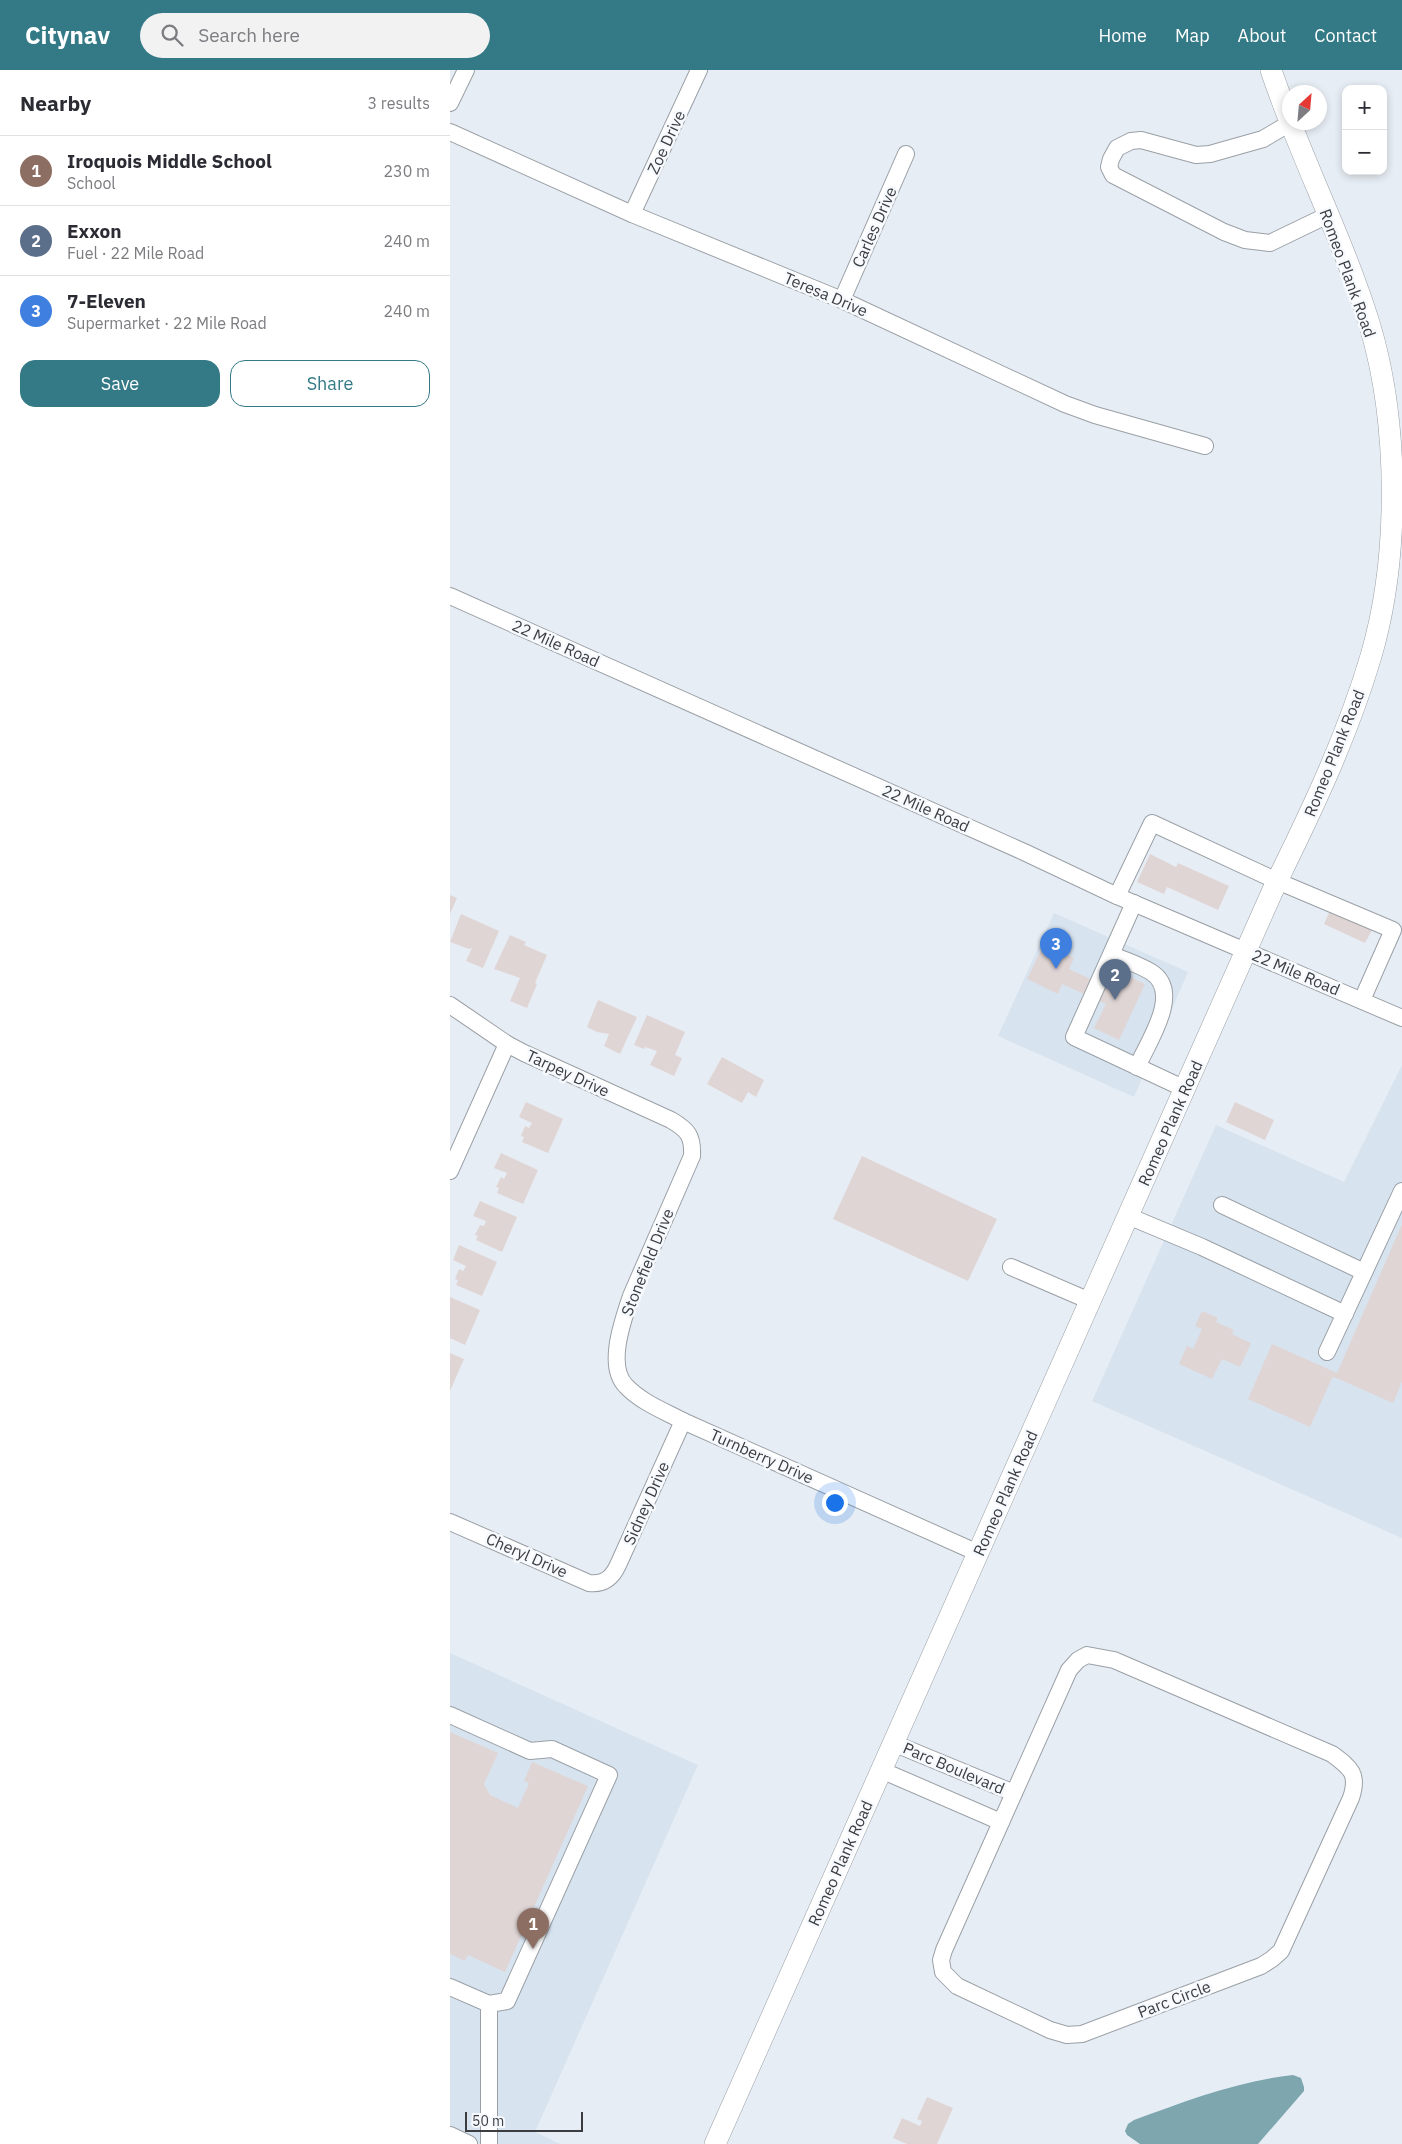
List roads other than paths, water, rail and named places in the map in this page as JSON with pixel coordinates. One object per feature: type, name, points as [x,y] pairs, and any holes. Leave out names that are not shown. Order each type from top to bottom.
[{"type":"main road","name":"Romeo Plank Road","points":[[1271,70],[1282,101]]},
{"type":"main road","name":"Romeo Plank Road","points":[[715,2144],[1277,881],[1318,798],[1364,680],[1381,616],[1388,562],[1392,504],[1390,443],[1382,382],[1370,328],[1360,296],[1293,130]]},
{"type":"street","points":[[450,103],[466,70]]},
{"type":"street","name":"Zoe Drive","points":[[632,214],[699,70]]},
{"type":"street","points":[[1282,128],[1263,139],[1210,154],[1196,155],[1141,140],[1131,141],[1117,148],[1109,167],[1113,175],[1224,232],[1245,240],[1270,244],[1328,215]]},
{"type":"street","name":"Teresa Drive","points":[[450,132],[632,214],[842,300],[1065,404],[1095,415],[1205,446]]},
{"type":"street","name":"Carles Drive","points":[[842,300],[906,154]]},
{"type":"street","name":"22 Mile Road","points":[[450,596],[935,812],[1117,896],[1402,1018]]},
{"type":"street","points":[[1117,896],[1152,823],[1277,881],[1393,930],[1362,1000]]},
{"type":"street","points":[[1134,903],[1074,1037],[1185,1089]]},
{"type":"street","points":[[1112,954],[1152,972],[1164,988],[1166,998],[1163,1009],[1137,1067]]},
{"type":"street","name":"Tarpey Drive","points":[[450,1005],[507,1044],[671,1120],[689,1134]]},
{"type":"street","points":[[450,1171],[507,1044]]},
{"type":"street","name":"Stonefield Drive","points":[[683,1421],[634,1393],[619,1377],[616,1367],[619,1338],[631,1296],[692,1156],[693,1142],[689,1134]]},
{"type":"street","points":[[1327,1352],[1402,1191]]},
{"type":"street","points":[[1222,1205],[1364,1272]]},
{"type":"street","points":[[1128,1216],[1202,1247],[1345,1314]]},
{"type":"street","points":[[1012,1267],[1090,1301]]},
{"type":"street","name":"Turnberry Drive","points":[[683,1421],[978,1553]]},
{"type":"street","name":"Sidney Drive","points":[[604,1582],[614,1574],[683,1421]]},
{"type":"street","name":"Cheryl Drive","points":[[450,1522],[589,1583],[597,1584],[604,1582]]},
{"type":"street","name":"Parc Circle","points":[[1087,1655],[1102,1656],[1114,1660],[1332,1754],[1346,1764],[1353,1774],[1356,1784],[1352,1798],[1281,1952],[1261,1966],[1082,2034],[1067,2035],[1050,2030],[957,1986],[943,1972],[941,1960],[944,1950],[1001,1822],[1069,1670],[1078,1660],[1087,1655]]},
{"type":"street","points":[[450,1715],[530,1751],[552,1749],[609,1775],[506,2001],[489,2004],[450,1987]]},
{"type":"street","name":"Parc Boulevard","points":[[893,1743],[1014,1793]]},
{"type":"street","name":"Parc Boulevard","points":[[881,1770],[1001,1822]]},
{"type":"street","points":[[489,2004],[489,2144]]},
{"type":"street","points":[[450,2135],[469,2144]]},
{"type":"water","points":[[1293,2075],[1301,2078],[1304,2091],[1258,2144],[1140,2144],[1127,2135],[1125,2131],[1128,2124],[1134,2120],[1193,2099],[1252,2082]]},
{"type":"place","name":"7-Eleven","points":[[1056,969]]},
{"type":"place","name":"Exxon","points":[[1115,1000]]},
{"type":"place","name":"Iroquois Middle School","points":[[533,1949]]}]
